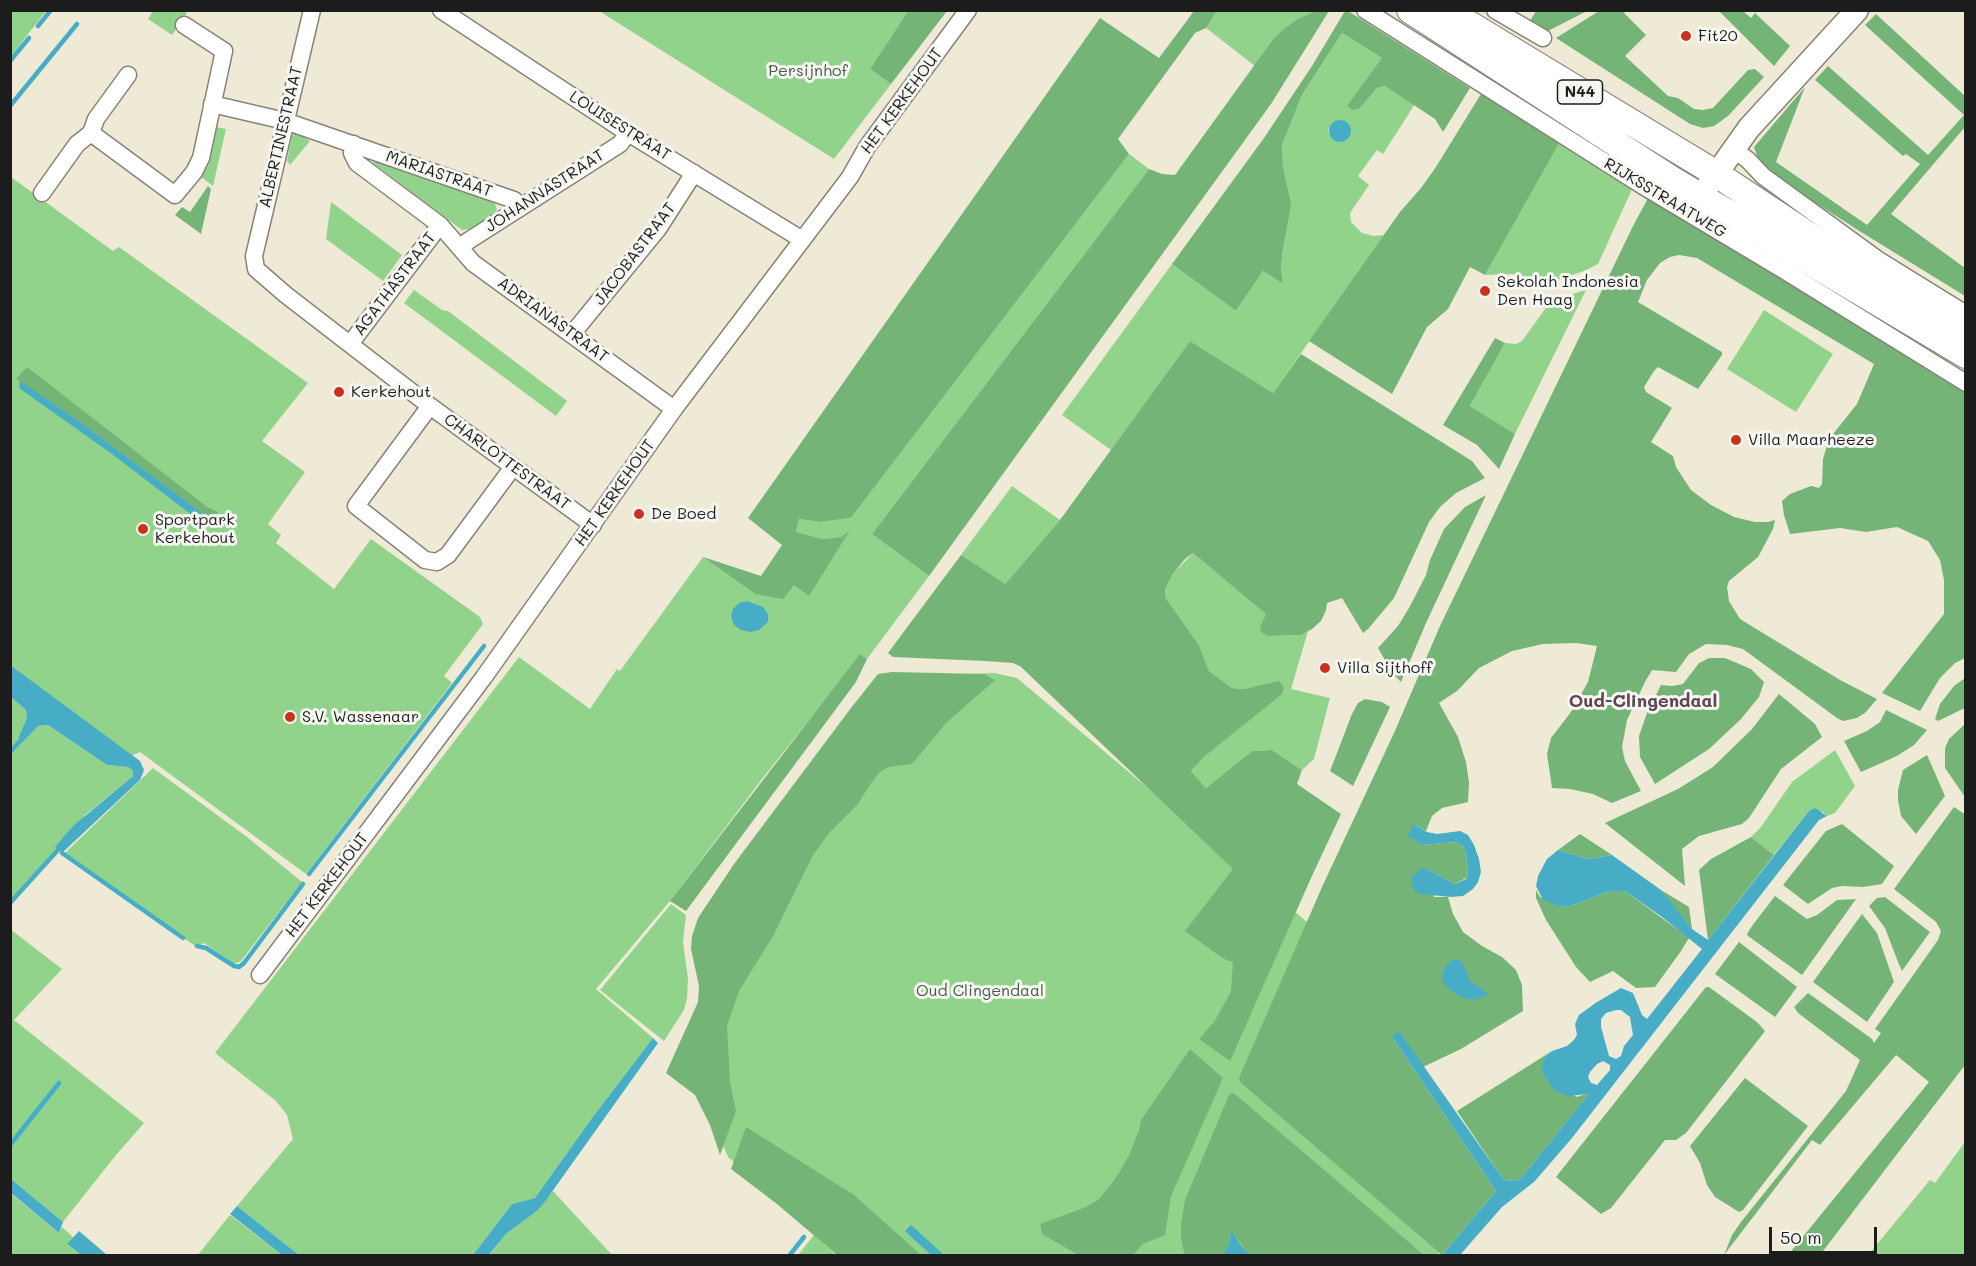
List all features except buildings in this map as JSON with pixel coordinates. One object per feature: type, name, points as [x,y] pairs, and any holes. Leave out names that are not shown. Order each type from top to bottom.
[{"type":"main road","name":"RIJKSSTRAATWEG","points":[[1410,10],[1700,197],[1965,356]]},
{"type":"main road","name":"N44","points":[[1446,10],[1715,173],[1849,262],[1965,334]]},
{"type":"street","name":"ALBERTINESTRAAT","points":[[254,265],[254,256],[312,10]]},
{"type":"street","name":"LOUISESTRAAT","points":[[441,10],[628,133],[801,239]]},
{"type":"street","name":"HET KERKEHOUT","points":[[260,975],[484,676],[674,409],[850,177],[867,147],[968,10]]},
{"type":"street","name":"RIJKSSTRAATWEG","points":[[1365,10],[1643,186],[1965,383]]},
{"type":"street","points":[[1495,10],[1544,38]]},
{"type":"street","points":[[1700,197],[1749,128],[1857,10]]},
{"type":"street","points":[[91,134],[175,195],[194,172],[201,158],[224,51],[184,25]]},
{"type":"street","points":[[42,193],[77,144],[91,134],[96,119],[128,75]]},
{"type":"street","name":"MARIASTRAAT","points":[[212,104],[285,121],[354,144],[514,200],[520,208]]},
{"type":"street","name":"JOHANNASTRAAT","points":[[461,248],[468,241],[620,144],[628,133]]},
{"type":"street","name":"MARIASTRAAT","points":[[354,144],[352,153],[357,163],[440,225]]},
{"type":"street","points":[[1733,149],[1748,160],[1763,176],[1877,260],[1965,314]]},
{"type":"street","name":"JACOBASTRAAT","points":[[572,334],[658,229],[694,173]]},
{"type":"street","name":"ADRIANASTRAAT","points":[[440,225],[473,263],[674,409]]},
{"type":"street","name":"AGATHASTRAAT","points":[[350,344],[440,225]]},
{"type":"street","name":"CHARLOTTESTRAAT","points":[[254,265],[259,273],[430,406],[593,525]]},
{"type":"street","points":[[430,406],[356,506],[425,560],[437,562],[448,555],[513,467]]},
{"type":"green space","points":[[10,11],[46,11],[11,56]]},
{"type":"green space","points":[[153,11],[188,11],[172,35],[148,19]]},
{"type":"green space","name":"Persijnhof","points":[[599,11],[908,11],[870,69],[891,84],[834,159]]},
{"type":"green space","points":[[908,11],[947,11],[891,84],[870,69]]},
{"type":"green space","points":[[1194,11],[1217,11],[1206,28],[1195,33],[1118,139],[1129,154],[851,518],[820,522],[799,519],[796,532],[823,539],[841,537],[850,530],[809,596],[794,585],[783,599],[755,594],[703,557],[761,576],[782,545],[748,518],[1100,18],[1159,58]]},
{"type":"green space","points":[[1217,11],[1316,11],[1299,18],[1274,38],[1255,66],[1206,28]]},
{"type":"green space","points":[[1316,11],[1329,11],[1271,104],[929,576],[872,534],[1149,169],[1162,174],[1175,175],[1274,38],[1299,18]]},
{"type":"green space","points":[[1345,11],[1470,88],[1443,132],[1435,119],[1385,86],[1377,88],[1360,108],[1353,110],[1347,106],[1382,58],[1342,33],[1302,95],[1282,145],[1283,168],[1291,204],[1281,267],[1283,284],[1263,271],[1236,311],[1172,264],[1264,138]]},
{"type":"green space","points":[[1536,11],[1587,11],[1544,33],[1528,24]]},
{"type":"green space","points":[[1599,11],[1626,11],[1624,13],[1646,35],[1625,56],[1668,96],[1678,98],[1694,109],[1713,108],[1748,70],[1755,69],[1764,77],[1728,116],[1714,126],[1703,128],[1690,124],[1556,38]]},
{"type":"green space","points":[[1719,11],[1743,11],[1751,18],[1755,13],[1790,46],[1774,66]]},
{"type":"green space","points":[[1876,14],[1965,96],[1965,127],[1891,214],[1965,268],[1965,296],[1761,168],[1754,147],[1805,87],[1776,162],[1867,225],[1920,164],[1906,154],[1903,156],[1815,80],[1828,66],[1928,155],[1964,115],[1865,25]]},
{"type":"green space","points":[[1342,33],[1382,58],[1360,108],[1377,88],[1385,86],[1415,104],[1383,154],[1377,150],[1358,176],[1369,185],[1350,213],[1351,222],[1362,233],[1374,236],[1384,235],[1273,393],[1190,341],[1111,450],[1062,415],[1172,264],[1236,311],[1263,271],[1283,284],[1281,267],[1285,235],[1282,145],[1302,95]],"holes":[[[1350,128],[1350,135],[1346,141],[1335,141],[1328,129]]]},
{"type":"green space","points":[[1481,94],[1560,142],[1485,275],[1470,267],[1448,309],[1427,327],[1392,394],[1309,341],[1400,212],[1434,170]]},
{"type":"green space","points":[[216,127],[226,129],[213,186],[200,176],[208,166]]},
{"type":"green space","points":[[296,132],[310,141],[290,165],[287,161],[292,136]]},
{"type":"green space","points":[[1560,142],[1633,187],[1598,264],[1550,282],[1514,274],[1485,275]]},
{"type":"green space","points":[[1129,154],[1149,169],[872,534],[929,576],[867,659],[861,655],[762,779],[670,901],[596,989],[653,1038],[535,1198],[512,1204],[473,1255],[299,1255],[237,1206],[293,1139],[287,1115],[276,1101],[215,1053],[519,657],[590,709],[617,669],[620,671],[703,557],[755,594],[794,585],[848,532],[841,537],[823,539],[796,532],[799,519],[820,522],[851,518]]},
{"type":"green space","points":[[379,155],[493,198],[497,210],[470,229],[462,230],[373,163]]},
{"type":"green space","name":"Sportpark Kerkehout","points":[[11,177],[113,251],[119,247],[308,383],[262,441],[305,472],[268,524],[281,535],[276,543],[334,589],[371,539],[480,617],[483,624],[444,676],[452,683],[306,874],[140,752],[120,761],[11,682]]},
{"type":"green space","points":[[208,186],[211,189],[201,234],[175,215],[182,207],[190,212]]},
{"type":"green space","points":[[1653,199],[1965,392],[1965,658],[1955,663],[1940,678],[1920,711],[1882,693],[1944,614],[1944,580],[1940,560],[1928,541],[1897,527],[1866,532],[1840,528],[1790,534],[1784,515],[1782,501],[1790,494],[1811,486],[1819,488],[1822,484],[1823,459],[1829,439],[1857,404],[1874,364],[1697,258],[1679,255],[1660,263],[1647,280],[1638,302],[1722,352],[1722,355],[1698,389],[1658,367],[1654,371],[1644,387],[1646,392],[1672,408],[1651,442],[1673,456],[1676,467],[1691,490],[1711,505],[1734,517],[1755,522],[1775,520],[1773,529],[1758,557],[1729,581],[1727,587],[1729,601],[1740,619],[1840,680],[1877,699],[1865,713],[1857,718],[1843,721],[1743,649],[1727,645],[1706,644],[1689,654],[1676,672],[1652,670],[1627,720],[1622,747],[1625,761],[1641,791],[1612,803],[1593,794],[1552,788],[1547,754],[1551,738],[1571,712],[1588,682],[1597,646],[1576,643],[1543,644],[1512,651],[1479,668],[1457,691],[1439,703],[1458,737],[1466,762],[1469,782],[1468,802],[1442,808],[1432,816],[1426,831],[1414,824],[1423,845],[1455,842],[1462,845],[1466,852],[1468,871],[1466,878],[1455,884],[1429,870],[1434,897],[1448,897],[1453,914],[1463,932],[1502,957],[1516,970],[1522,985],[1523,1011],[1461,1049],[1423,1067],[1414,1054],[1392,1037],[1496,1191],[1442,1255],[1241,1083],[1239,1078],[1440,626],[1633,226],[1647,200]]},
{"type":"green space","points":[[331,202],[402,255],[383,281],[326,239]]},
{"type":"green space","points":[[414,290],[442,310],[448,311],[567,401],[556,416],[404,303]]},
{"type":"green space","points":[[1586,290],[1515,434],[1470,406],[1505,343],[1516,344],[1522,341],[1548,305],[1559,298]]},
{"type":"green space","points":[[1764,310],[1833,354],[1796,412],[1727,369]]},
{"type":"green space","points":[[1495,338],[1505,343],[1470,406],[1515,434],[1499,469],[1477,445],[1443,425]]},
{"type":"green space","points":[[1190,341],[1273,393],[1301,354],[1472,461],[1485,478],[1456,493],[1440,507],[1429,522],[1394,598],[1363,633],[1342,598],[1327,603],[1321,621],[1301,635],[1268,636],[1261,632],[1260,627],[1266,614],[1193,553],[1173,574],[1165,589],[1165,597],[1199,645],[1209,671],[1232,688],[1244,689],[1279,681],[1284,688],[1282,694],[1205,756],[1191,771],[1206,788],[1252,751],[1272,750],[1302,770],[1297,784],[1341,814],[1230,1061],[1199,1039],[1214,1022],[1231,992],[1233,962],[1224,959],[1185,931],[1233,869],[1020,666],[1013,663],[985,661],[893,657],[888,653],[961,555],[1005,584],[1060,520]]},
{"type":"green space","points":[[27,367],[207,507],[218,512],[211,524],[206,516],[84,425],[16,379]]},
{"type":"green space","points":[[1012,486],[1060,520],[1004,585],[961,555]]},
{"type":"green space","points":[[1486,495],[1401,682],[1393,674],[1378,648],[1398,626],[1409,608],[1426,575],[1444,529],[1465,507]]},
{"type":"green space","points":[[1193,553],[1267,614],[1260,627],[1268,636],[1301,635],[1308,631],[1291,689],[1330,698],[1314,759],[1302,770],[1272,750],[1252,751],[1206,788],[1191,771],[1205,756],[1254,687],[1232,688],[1209,671],[1199,645],[1165,597],[1165,589],[1173,574]]},
{"type":"green space","points":[[860,654],[867,659],[856,682],[686,911],[670,901]]},
{"type":"green space","points":[[1709,658],[1725,658],[1751,669],[1764,682],[1759,697],[1741,719],[1709,749],[1655,784],[1640,757],[1639,736],[1647,713],[1661,685],[1683,684],[1699,663]]},
{"type":"green space","points":[[892,672],[984,674],[995,680],[946,723],[912,764],[888,767],[880,772],[857,805],[830,832],[813,855],[773,936],[739,991],[727,1026],[730,1082],[736,1111],[720,1155],[710,1125],[695,1095],[666,1073],[698,1002],[699,986],[691,949],[692,936],[698,918],[734,864],[851,708],[878,674]]},
{"type":"green space","name":"Oud Clingendaal","points":[[994,673],[1017,678],[1313,927],[1489,1192],[1437,1255],[846,1255],[728,1157],[700,1093],[697,1018],[881,678]]},
{"type":"green space","points":[[1965,678],[1965,708],[1938,721],[1935,719],[1940,704],[1954,686]]},
{"type":"green space","points":[[1779,694],[1815,724],[1822,737],[1781,769],[1749,818],[1742,824],[1699,836],[1682,849],[1685,886],[1605,823],[1678,789],[1713,767],[1752,729]]},
{"type":"green space","points":[[11,697],[26,710],[27,718],[18,738],[23,742],[38,726],[48,725],[107,765],[128,767],[133,770],[133,776],[84,816],[87,819],[11,904]]},
{"type":"green space","points":[[1365,699],[1382,702],[1390,707],[1353,786],[1330,771],[1352,714],[1358,703]]},
{"type":"green space","points":[[1886,710],[1927,730],[1914,745],[1897,756],[1861,772],[1844,741],[1867,731],[1880,722]]},
{"type":"green space","points":[[1965,724],[1965,797],[1945,768],[1945,748],[1949,739]]},
{"type":"green space","points":[[1835,750],[1855,786],[1835,813],[1827,816],[1823,812],[1809,811],[1774,855],[1751,837],[1761,827],[1792,782]]},
{"type":"green space","points":[[1927,755],[1945,796],[1916,834],[1901,816],[1898,790],[1903,770]]},
{"type":"green space","points":[[153,768],[247,837],[302,882],[241,961],[234,964],[204,943],[195,946],[65,853]]},
{"type":"green space","points":[[1954,807],[1966,815],[1965,1065],[1820,1255],[1788,1255],[1929,1082],[1896,1055],[1820,1145],[1812,1140],[1724,1255],[1732,1235],[1741,1222],[1846,1091],[1860,1060],[1798,1013],[1794,1007],[1808,993],[1872,1039],[1874,1043],[1881,1033],[1875,1029],[1938,940],[1941,931],[1936,922],[1894,889]]},
{"type":"green space","points":[[1842,824],[1894,866],[1882,884],[1832,888],[1808,904],[1783,885],[1826,831]]},
{"type":"green space","points":[[1580,834],[1612,855],[1588,859],[1558,850]]},
{"type":"green space","points":[[1751,837],[1774,855],[1708,940],[1699,870],[1711,859]]},
{"type":"green space","points":[[1536,890],[1540,897],[1562,907],[1571,906],[1609,891],[1625,891],[1689,938],[1655,987],[1636,988],[1613,971],[1590,982],[1576,967],[1546,920],[1536,898]]},
{"type":"green space","points":[[1661,890],[1689,907],[1692,929],[1679,915]]},
{"type":"green space","points":[[1775,896],[1807,919],[1817,915],[1837,900],[1856,899],[1802,975],[1747,934]]},
{"type":"green space","points":[[1885,897],[1930,932],[1902,971],[1885,928],[1869,906],[1877,898]]},
{"type":"green space","points":[[671,904],[686,915],[683,942],[688,979],[684,1010],[664,1041],[600,990]]},
{"type":"green space","points":[[1862,914],[1877,933],[1894,982],[1867,1022],[1813,982]]},
{"type":"green space","points":[[10,929],[62,969],[14,1020],[144,1123],[63,1222],[11,1179]]},
{"type":"green space","points":[[1739,942],[1797,987],[1775,1017],[1715,974]]},
{"type":"green space","points":[[1706,987],[1757,1022],[1765,1031],[1686,1133],[1676,1140],[1665,1140],[1611,1208],[1601,1214],[1556,1177]]},
{"type":"green space","points":[[1190,1049],[1223,1078],[1171,1196],[1165,1235],[1143,1244],[1133,1255],[1080,1256],[1042,1234],[1040,1224],[1086,1207],[1098,1200],[1110,1186],[1130,1153],[1141,1120]]},
{"type":"green space","points":[[1552,1051],[1545,1057],[1576,1097],[1590,1093],[1522,1177],[1516,1181],[1505,1180],[1457,1111]]},
{"type":"green space","points":[[1745,1078],[1808,1126],[1743,1210],[1739,1212],[1715,1197],[1707,1185],[1700,1163],[1690,1146]]},
{"type":"green space","points":[[1232,1093],[1424,1255],[1250,1255],[1231,1231],[1224,1255],[1185,1256],[1181,1225],[1185,1200],[1229,1095]]},
{"type":"green space","points":[[746,1127],[854,1195],[921,1255],[837,1255],[777,1204],[731,1169]]},
{"type":"green space","points":[[1965,1142],[1965,1255],[1868,1255],[1930,1180],[1935,1183]]},
{"type":"green space","points":[[553,1191],[612,1255],[489,1256],[506,1234],[537,1211]]},
{"type":"green space","points":[[10,1193],[59,1233],[62,1227],[73,1237],[68,1245],[81,1255],[11,1255]]},
{"type":"green space","points":[[230,1215],[282,1255],[197,1256]]},
{"type":"green space","points":[[814,1235],[836,1255],[798,1255]]},
{"type":"water","points":[[1340,120],[1348,123],[1351,131],[1348,139],[1340,142],[1332,139],[1329,131],[1332,123]]},
{"type":"water","points":[[20,381],[84,425],[206,516],[208,520],[204,523],[197,519],[112,454],[19,388]]},
{"type":"water","points":[[747,601],[763,607],[768,614],[768,622],[759,630],[750,632],[734,625],[731,616],[733,609],[739,603]]},
{"type":"water","points":[[10,665],[140,761],[144,770],[140,780],[62,853],[55,847],[73,826],[133,776],[133,771],[128,767],[107,765],[48,725],[38,726],[23,742],[18,738],[27,718],[26,710],[11,697]]},
{"type":"water","points":[[1815,808],[1827,816],[1819,820],[1572,1138],[1534,1182],[1502,1207],[1460,1255],[1442,1255],[1496,1191],[1392,1037],[1399,1031],[1498,1172],[1505,1180],[1516,1181],[1522,1177],[1589,1094],[1568,1096],[1555,1091],[1543,1074],[1542,1065],[1545,1057],[1574,1040],[1577,1035],[1575,1024],[1579,1015],[1621,988],[1633,993],[1642,1015],[1647,1019],[1702,949],[1625,891],[1609,891],[1571,906],[1562,907],[1543,900],[1536,886],[1538,876],[1547,859],[1558,850],[1588,859],[1612,855],[1661,890],[1692,929],[1708,940],[1809,811]],"holes":[[[1621,1010],[1630,1017],[1633,1035],[1624,1046],[1621,1056],[1616,1059],[1609,1056],[1601,1027],[1601,1019],[1606,1013]],[[1603,1061],[1610,1065],[1610,1070],[1597,1085],[1591,1083],[1588,1077],[1590,1072]]]},
{"type":"water","points":[[1414,824],[1427,832],[1437,834],[1460,831],[1468,835],[1479,859],[1481,872],[1473,889],[1463,896],[1451,897],[1420,894],[1413,889],[1411,877],[1422,868],[1455,884],[1466,879],[1468,871],[1466,852],[1462,845],[1455,842],[1423,845],[1408,836]]},
{"type":"water","points":[[1453,960],[1460,960],[1469,980],[1487,993],[1486,996],[1474,1000],[1463,998],[1450,990],[1443,982],[1442,975],[1446,965]]},
{"type":"water","points":[[653,1038],[658,1043],[544,1203],[506,1234],[489,1255],[473,1255],[512,1204],[535,1198]]},
{"type":"water","points":[[11,1179],[63,1222],[59,1233],[11,1193]]},
{"type":"water","points":[[237,1206],[299,1255],[282,1255],[230,1214]]},
{"type":"water","points":[[911,1225],[944,1255],[931,1255],[905,1231]]},
{"type":"water","points":[[1231,1230],[1240,1244],[1250,1255],[1224,1255]]},
{"type":"water","points":[[79,1231],[107,1255],[81,1255],[67,1244]]},
{"type":"waterway","points":[[38,26],[51,10]]},
{"type":"waterway","points":[[10,106],[77,24]]},
{"type":"waterway","points":[[10,61],[29,38]]},
{"type":"waterway","points":[[309,874],[484,646]]},
{"type":"waterway","points":[[10,752],[21,740]]},
{"type":"waterway","points":[[10,903],[58,850]]},
{"type":"waterway","points":[[62,853],[183,938]]},
{"type":"waterway","points":[[197,946],[206,948],[239,967],[303,884]]},
{"type":"waterway","points":[[10,1145],[59,1083]]},
{"type":"waterway","points":[[789,1256],[804,1237]]},
{"type":"place","name":"Fit20","points":[[1686,36]]},
{"type":"place","name":"Sekolah Indonesia Den Haag","points":[[1485,291]]},
{"type":"place","name":"Kerkehout","points":[[339,392]]},
{"type":"place","name":"Villa Maarheeze","points":[[1736,440]]},
{"type":"place","name":"De Boed","points":[[639,514]]},
{"type":"place","name":"Sportpark Kerkehout","points":[[143,529]]},
{"type":"place","name":"Villa Sijthoff","points":[[1325,668]]},
{"type":"place","name":"S.V. Wassenaar","points":[[290,717]]},
{"type":"district","name":"Oud-Clingendaal","points":[[1643,701]]}]
